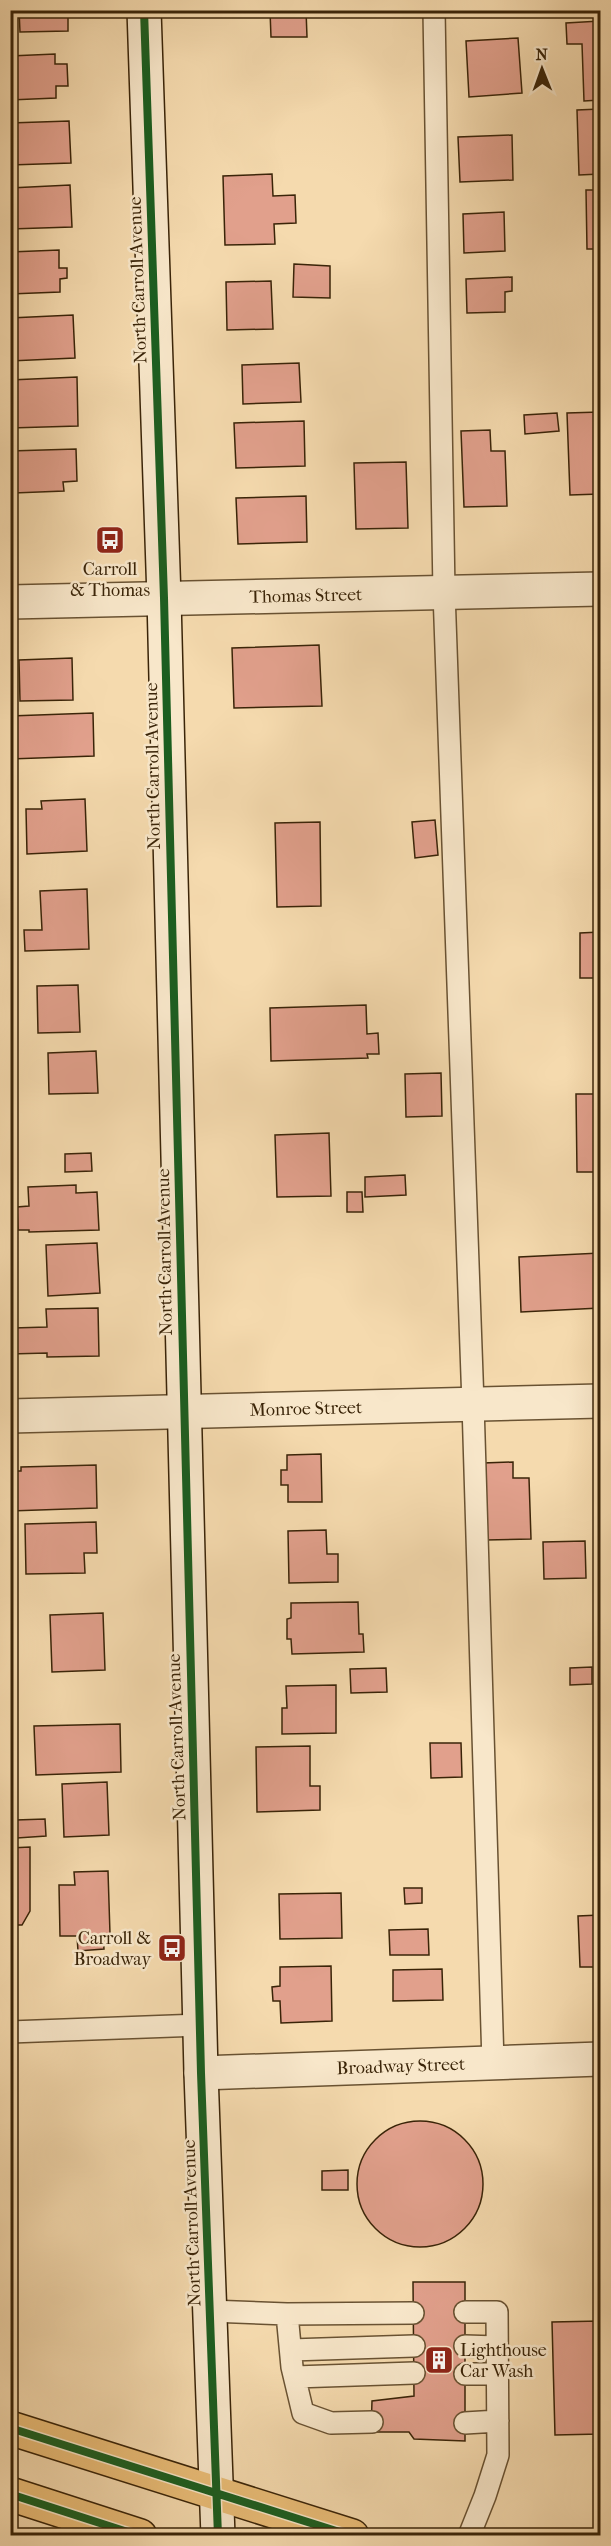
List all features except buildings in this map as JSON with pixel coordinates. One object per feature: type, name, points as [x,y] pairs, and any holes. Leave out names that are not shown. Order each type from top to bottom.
[{"type":"main road","points":[[10,2428],[352,2535]]},
{"type":"main road","points":[[11,2497],[140,2535]]},
{"type":"street","name":"North Carroll Avenue","points":[[144,10],[164,598],[201,2073],[218,2535]]},
{"type":"street","name":"Thomas Street","points":[[10,602],[600,589]]},
{"type":"street","name":"Monroe Street","points":[[10,1416],[600,1401]]},
{"type":"street","name":"Broadway Street","points":[[201,2073],[600,2059]]},
{"type":"lane","points":[[434,10],[444,592],[473,1404],[493,2063]]},
{"type":"lane","points":[[10,2032],[200,2025]]},
{"type":"lane","points":[[210,2311],[287,2314],[413,2313]]},
{"type":"lane","points":[[465,2312],[497,2312],[498,2455],[469,2535]]},
{"type":"lane","points":[[287,2314],[295,2377],[303,2414],[331,2423],[372,2422]]},
{"type":"lane","points":[[291,2350],[414,2346]]},
{"type":"lane","points":[[465,2346],[497,2347]]},
{"type":"lane","points":[[295,2377],[414,2373]]},
{"type":"lane","points":[[465,2374],[497,2374]]},
{"type":"lane","points":[[465,2423],[498,2421]]},
{"type":"cycle path","points":[[144,10],[164,598],[201,2073],[218,2536]]},
{"type":"cycle path","points":[[10,2428],[352,2536]]},
{"type":"cycle path","points":[[10,2494],[140,2536]]},
{"type":"place","name":"Carroll & Thomas","points":[[110,540]]},
{"type":"place","name":"Carroll & Broadway","points":[[172,1948]]},
{"type":"place","name":"Lighthouse Car Wash","points":[[439,2360]]}]
